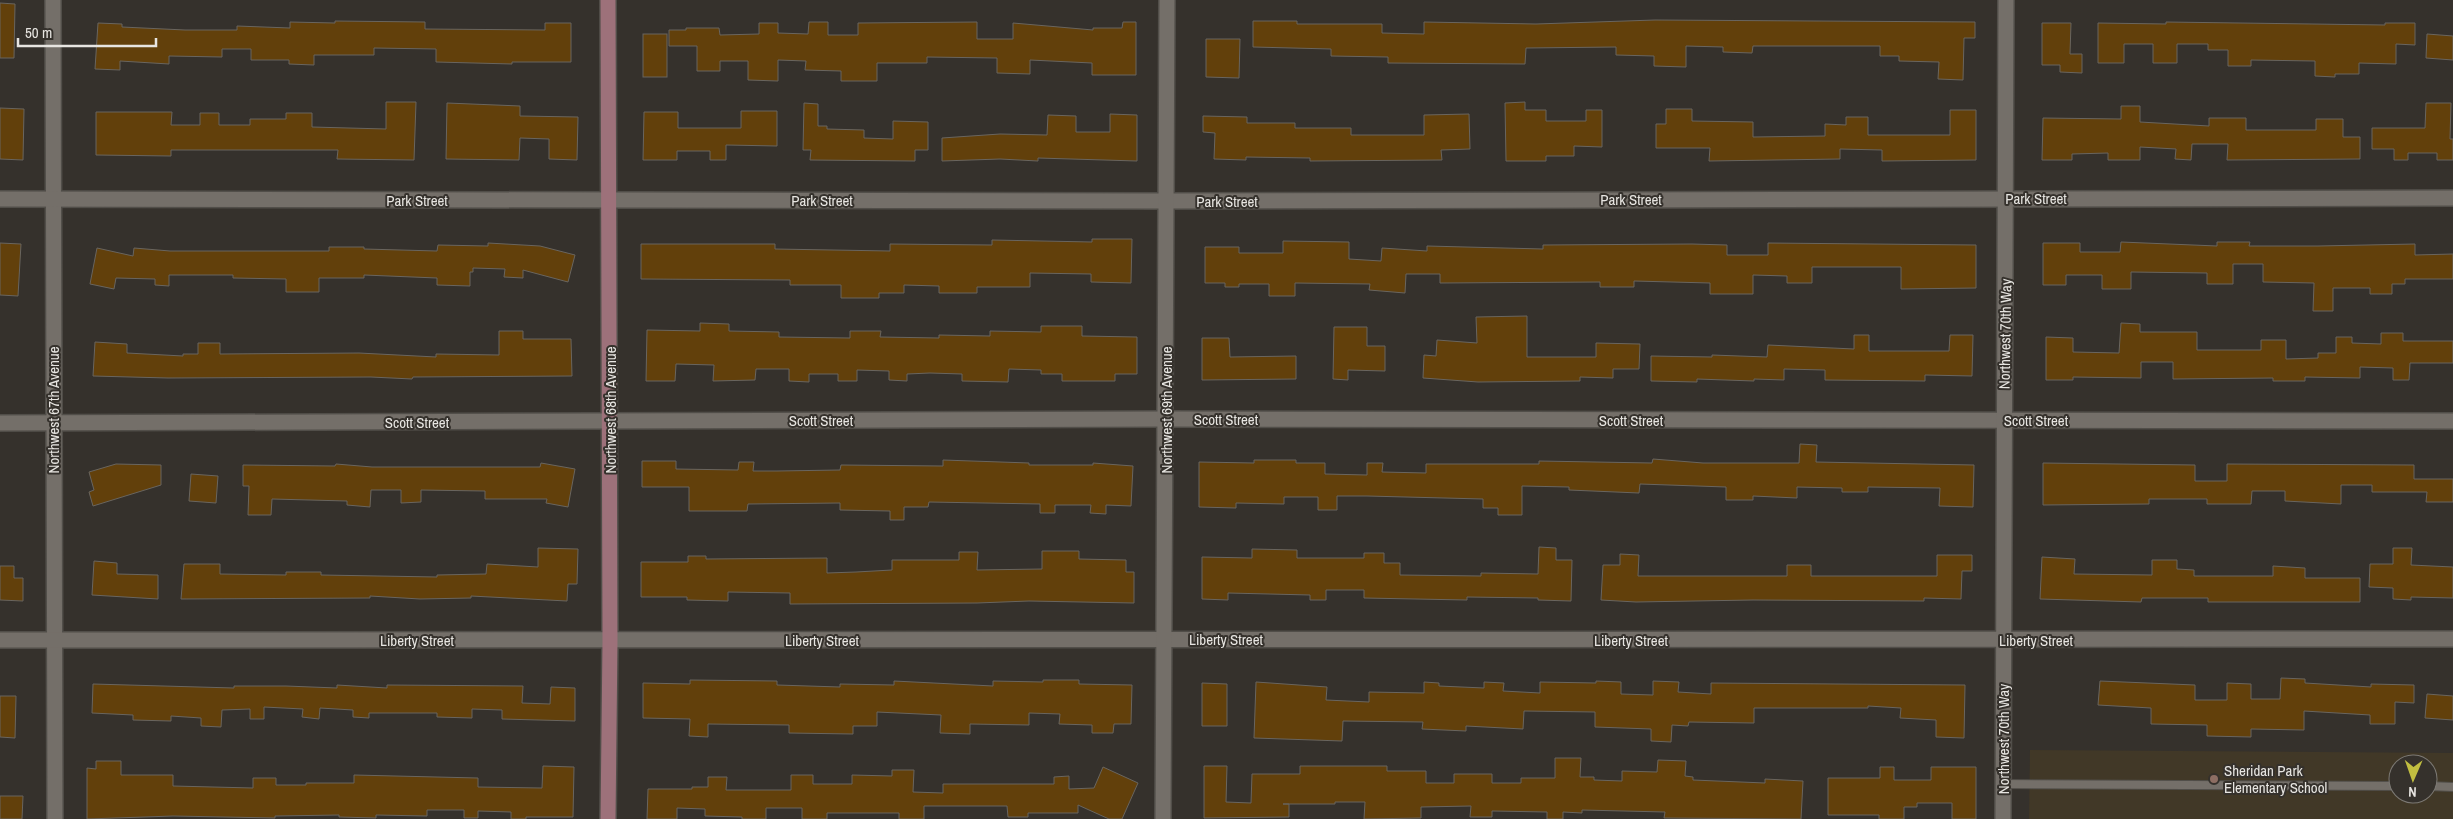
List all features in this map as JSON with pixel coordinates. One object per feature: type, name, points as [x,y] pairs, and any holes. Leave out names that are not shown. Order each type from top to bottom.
[{"type":"street","name":"Northwest 67th Avenue","points":[[53,0],[55,819]]},
{"type":"street","name":"Northwest 68th Avenue","points":[[608,0],[610,421],[608,819]]},
{"type":"street","name":"Northwest 69th Avenue","points":[[1164,819],[1163,639],[1166,419],[1165,201],[1167,0]]},
{"type":"street","name":"Northwest 70th Way","points":[[2003,819],[2006,0]]},
{"type":"street","name":"Park Street","points":[[0,199],[1165,201],[2453,198]]},
{"type":"street","name":"Scott Street","points":[[0,423],[1166,419],[2453,421]]},
{"type":"street","name":"Liberty Street","points":[[0,640],[2453,639]]},
{"type":"lane","points":[[2003,784],[2388,786]]},
{"type":"lane","points":[[2438,786],[2453,786]]},
{"type":"shaded area","name":"Sheridan Park Elementary School","points":[[2030,750],[2453,753],[2453,819],[2029,819]]},
{"type":"building","points":[[0,3],[15,4],[14,58],[0,58]]},
{"type":"building","points":[[1655,20],[1975,22],[1975,38],[1964,38],[1963,80],[1938,79],[1939,62],[1899,61],[1899,56],[1880,56],[1880,46],[1753,46],[1752,53],[1723,52],[1723,47],[1686,46],[1686,67],[1654,66],[1654,56],[1616,55],[1616,47],[1526,48],[1525,64],[1388,63],[1388,57],[1331,56],[1331,49],[1253,47],[1253,21],[1297,21],[1297,24],[1382,24],[1382,33],[1424,34],[1424,22],[1536,24]]},
{"type":"building","points":[[335,21],[425,22],[425,29],[545,30],[545,23],[571,23],[571,62],[512,62],[512,64],[436,62],[436,49],[374,48],[374,55],[314,55],[314,65],[289,64],[289,60],[251,60],[251,49],[222,49],[222,57],[169,56],[169,64],[120,61],[120,70],[95,69],[98,23],[122,24],[122,27],[237,30],[237,26],[290,28],[290,22],[335,23]]},
{"type":"building","points":[[809,22],[828,22],[828,35],[858,35],[858,23],[977,22],[977,39],[1013,39],[1013,23],[1093,30],[1093,28],[1122,28],[1123,22],[1136,22],[1136,75],[1092,75],[1092,63],[1030,60],[1030,74],[997,73],[997,58],[927,57],[927,63],[877,63],[877,81],[841,81],[841,71],[805,70],[806,61],[778,60],[778,81],[748,80],[748,61],[720,61],[720,71],[697,71],[697,46],[669,46],[669,30],[719,28],[720,35],[759,34],[759,23],[778,23],[778,33],[808,34]]},
{"type":"building","points":[[2166,22],[2385,25],[2385,23],[2415,23],[2415,45],[2396,44],[2396,64],[2359,63],[2359,74],[2335,74],[2335,77],[2315,76],[2315,61],[2251,60],[2251,66],[2228,66],[2228,50],[2208,50],[2208,44],[2177,44],[2177,63],[2153,63],[2153,44],[2124,44],[2124,63],[2098,63],[2098,23],[2166,24]]},
{"type":"building","points":[[2042,23],[2071,23],[2070,54],[2082,54],[2082,73],[2060,72],[2060,65],[2042,65]]},
{"type":"building","points":[[643,34],[667,34],[667,77],[643,77]]},
{"type":"building","points":[[2427,34],[2453,36],[2453,60],[2426,58]]},
{"type":"building","points":[[1206,39],[1240,39],[1239,78],[1206,77]]},
{"type":"building","points":[[386,102],[416,102],[414,160],[337,159],[338,150],[171,150],[171,156],[96,155],[96,112],[172,112],[171,125],[200,125],[200,113],[219,113],[219,125],[250,125],[250,119],[286,119],[286,113],[312,113],[312,127],[386,129]]},
{"type":"building","points":[[1525,102],[1525,110],[1546,110],[1546,121],[1586,121],[1586,110],[1602,110],[1602,147],[1574,146],[1574,156],[1546,156],[1546,161],[1506,161],[1505,103]]},
{"type":"building","points":[[447,103],[520,106],[520,116],[578,117],[577,160],[549,159],[549,139],[520,138],[519,160],[446,159]]},
{"type":"building","points":[[804,103],[818,104],[818,126],[827,126],[827,129],[864,130],[864,138],[893,139],[893,121],[928,122],[928,150],[915,150],[915,161],[810,160],[811,150],[803,150]]},
{"type":"building","points":[[2426,103],[2451,103],[2450,139],[2453,139],[2453,160],[2437,160],[2437,153],[2408,153],[2408,160],[2394,160],[2394,149],[2372,149],[2372,128],[2425,128]]},
{"type":"building","points":[[2121,106],[2140,106],[2140,122],[2209,126],[2209,118],[2246,118],[2246,130],[2316,130],[2316,119],[2343,119],[2343,137],[2360,137],[2360,159],[2227,160],[2228,144],[2192,144],[2191,160],[2175,159],[2176,149],[2140,147],[2140,160],[2108,160],[2108,153],[2072,154],[2072,160],[2042,160],[2043,118],[2121,119]]},
{"type":"building","points":[[0,108],[24,109],[23,160],[0,159]]},
{"type":"building","points":[[1666,109],[1692,109],[1692,121],[1753,122],[1753,137],[1825,136],[1825,124],[1846,125],[1846,117],[1868,117],[1868,135],[1950,135],[1950,110],[1976,110],[1976,160],[1882,161],[1882,150],[1840,149],[1840,159],[1709,161],[1710,148],[1656,148],[1656,124],[1666,124]]},
{"type":"building","points":[[741,111],[777,111],[777,146],[726,145],[726,160],[710,160],[710,151],[677,151],[677,160],[643,160],[644,112],[678,112],[678,128],[741,128]]},
{"type":"building","points":[[1110,114],[1137,115],[1137,161],[1038,158],[1038,161],[1000,159],[942,161],[942,138],[1000,134],[1047,135],[1048,115],[1076,116],[1076,132],[1110,132]]},
{"type":"building","points":[[1469,114],[1470,149],[1441,150],[1442,160],[1310,161],[1310,158],[1246,157],[1246,160],[1214,159],[1215,133],[1203,132],[1203,116],[1247,117],[1247,123],[1295,123],[1295,128],[1351,128],[1351,135],[1424,135],[1424,115]]},
{"type":"building","points":[[1092,239],[1132,239],[1131,283],[1091,282],[1091,274],[1030,273],[1030,287],[977,287],[977,293],[939,293],[939,286],[904,285],[904,293],[879,293],[879,298],[841,298],[841,285],[790,285],[790,280],[641,279],[641,244],[775,244],[775,249],[890,251],[890,244],[992,245],[992,240],[1092,242]]},
{"type":"building","points":[[1283,241],[1349,242],[1349,259],[1381,261],[1382,248],[1427,251],[1427,246],[1543,249],[1543,245],[1692,244],[1727,245],[1727,255],[1768,255],[1768,243],[1976,245],[1976,288],[1901,289],[1901,267],[1812,267],[1812,283],[1787,283],[1787,276],[1753,275],[1753,294],[1710,294],[1710,283],[1634,281],[1634,287],[1600,287],[1600,282],[1440,283],[1440,274],[1406,274],[1405,293],[1369,290],[1370,284],[1295,283],[1295,296],[1269,296],[1269,284],[1239,284],[1239,287],[1225,287],[1225,283],[1205,283],[1205,247],[1239,247],[1239,253],[1283,253]]},
{"type":"building","points":[[2121,242],[2217,246],[2217,242],[2250,242],[2249,246],[2415,244],[2415,255],[2453,254],[2453,279],[2405,279],[2405,284],[2392,284],[2392,294],[2370,294],[2370,288],[2333,288],[2333,311],[2313,311],[2314,283],[2263,282],[2263,264],[2233,264],[2233,284],[2207,284],[2207,273],[2131,272],[2131,289],[2102,289],[2102,275],[2066,275],[2066,285],[2043,285],[2043,243],[2080,243],[2080,252],[2120,252]]},
{"type":"building","points":[[0,243],[21,244],[18,296],[0,295]]},
{"type":"building","points":[[488,243],[540,246],[575,255],[568,282],[523,270],[523,278],[504,277],[505,269],[473,268],[473,272],[470,272],[470,286],[437,285],[437,278],[364,275],[364,278],[319,278],[319,292],[286,292],[286,279],[233,278],[233,275],[169,275],[169,286],[155,285],[155,279],[116,278],[114,289],[90,284],[97,248],[133,256],[134,248],[170,251],[329,251],[329,247],[364,247],[364,249],[437,251],[438,245],[488,246]]},
{"type":"building","points":[[1527,316],[1527,357],[1596,357],[1596,343],[1640,344],[1639,369],[1613,369],[1613,378],[1580,377],[1580,381],[1478,382],[1423,378],[1424,355],[1436,356],[1437,340],[1477,343],[1476,317]]},
{"type":"building","points":[[700,323],[729,324],[729,331],[779,332],[779,337],[850,338],[850,331],[881,331],[880,337],[939,338],[939,335],[990,336],[990,331],[1041,332],[1041,326],[1082,326],[1082,336],[1137,337],[1137,374],[1115,374],[1115,381],[1062,381],[1062,374],[1041,374],[1041,370],[1009,369],[1008,382],[962,381],[962,374],[930,373],[907,374],[907,381],[889,380],[889,371],[857,370],[857,381],[838,381],[838,374],[809,374],[809,382],[789,381],[789,369],[756,369],[755,380],[713,381],[714,365],[676,364],[675,381],[646,381],[647,330],[700,331]]},
{"type":"building","points":[[2121,323],[2140,324],[2140,332],[2197,332],[2197,350],[2261,350],[2261,340],[2286,340],[2286,359],[2318,358],[2318,353],[2336,353],[2336,337],[2352,337],[2352,343],[2381,344],[2381,333],[2403,333],[2403,341],[2453,341],[2453,363],[2410,363],[2409,380],[2393,380],[2393,368],[2360,367],[2360,378],[2305,377],[2305,381],[2273,381],[2273,378],[2173,379],[2173,362],[2141,362],[2141,378],[2073,377],[2073,380],[2046,380],[2046,337],[2073,338],[2073,352],[2119,353]]},
{"type":"building","points":[[1334,327],[1367,327],[1367,346],[1385,346],[1385,371],[1348,370],[1348,380],[1333,379]]},
{"type":"building","points":[[499,331],[523,331],[523,339],[571,339],[572,376],[413,377],[412,379],[371,377],[168,378],[93,376],[95,342],[127,344],[127,353],[183,356],[183,354],[198,354],[198,343],[220,343],[220,354],[359,353],[436,357],[436,354],[499,355]]},
{"type":"building","points":[[1854,335],[1869,335],[1869,351],[1949,351],[1950,335],[1973,335],[1972,376],[1925,375],[1925,381],[1825,380],[1825,370],[1784,369],[1784,380],[1697,379],[1697,382],[1651,381],[1651,356],[1712,357],[1712,355],[1767,357],[1768,345],[1854,349]]},
{"type":"building","points":[[1202,338],[1229,338],[1230,357],[1296,356],[1296,379],[1202,380]]},
{"type":"building","points":[[1800,444],[1817,445],[1816,462],[1974,465],[1973,507],[1939,506],[1940,488],[1868,487],[1868,492],[1842,492],[1842,488],[1797,487],[1797,498],[1753,496],[1753,500],[1726,500],[1726,487],[1640,484],[1639,493],[1569,490],[1569,487],[1522,486],[1522,515],[1498,515],[1498,508],[1483,508],[1483,499],[1367,496],[1337,496],[1337,510],[1318,510],[1318,497],[1284,497],[1284,504],[1236,503],[1236,508],[1199,507],[1199,462],[1254,463],[1254,460],[1296,460],[1296,463],[1325,463],[1325,474],[1367,475],[1367,463],[1383,463],[1382,472],[1426,473],[1426,464],[1539,464],[1539,461],[1652,463],[1653,459],[1703,463],[1799,463]]},
{"type":"building","points":[[943,460],[1029,463],[1029,465],[1093,465],[1093,463],[1133,466],[1131,506],[1106,505],[1106,514],[1090,513],[1091,505],[1055,505],[1055,513],[1040,513],[1040,504],[929,502],[928,507],[904,507],[904,520],[890,520],[890,511],[840,510],[840,503],[748,504],[747,511],[689,511],[689,487],[642,487],[642,461],[676,461],[676,469],[738,470],[739,462],[754,462],[753,471],[777,471],[840,470],[841,465],[943,466]]},
{"type":"building","points":[[541,463],[575,469],[568,507],[546,503],[547,499],[485,499],[485,491],[421,490],[421,502],[401,503],[401,490],[371,490],[370,507],[347,505],[347,501],[272,499],[271,515],[248,515],[249,486],[243,486],[243,465],[335,466],[336,464],[372,467],[540,467]]},
{"type":"building","points":[[2043,463],[2195,465],[2195,481],[2227,481],[2227,464],[2414,465],[2414,479],[2453,479],[2453,502],[2426,502],[2427,492],[2372,492],[2372,485],[2341,485],[2341,504],[2285,501],[2285,491],[2252,491],[2251,504],[2207,504],[2207,499],[2149,499],[2149,504],[2043,505]]},
{"type":"building","points":[[116,464],[161,465],[161,485],[93,506],[89,492],[94,490],[89,472]]},
{"type":"building","points":[[191,474],[218,476],[216,503],[189,501]]},
{"type":"building","points":[[1539,547],[1556,548],[1556,560],[1572,560],[1571,601],[1538,600],[1538,598],[1467,597],[1467,600],[1364,598],[1364,590],[1326,590],[1326,600],[1310,600],[1310,595],[1228,593],[1228,600],[1202,599],[1202,557],[1252,558],[1252,549],[1297,550],[1297,558],[1364,558],[1364,553],[1384,553],[1384,563],[1400,563],[1400,575],[1481,576],[1481,573],[1538,574]]},
{"type":"building","points":[[538,548],[578,549],[577,584],[568,584],[567,601],[471,596],[471,598],[420,599],[370,596],[370,598],[181,599],[184,564],[220,564],[220,574],[286,575],[286,572],[321,572],[321,575],[437,577],[437,575],[486,574],[487,564],[538,567]]},
{"type":"building","points":[[2393,548],[2412,548],[2411,565],[2453,567],[2453,598],[2411,597],[2411,600],[2393,599],[2393,588],[2369,587],[2370,564],[2393,564]]},
{"type":"building","points":[[1042,551],[1079,551],[1079,559],[1126,560],[1126,572],[1134,572],[1134,603],[1029,601],[790,604],[790,593],[728,592],[728,601],[687,600],[687,597],[641,597],[641,562],[688,562],[688,556],[706,556],[706,559],[827,558],[827,573],[892,570],[892,560],[959,560],[959,552],[978,552],[977,570],[1042,569]]},
{"type":"building","points":[[1620,554],[1639,555],[1638,576],[1787,576],[1787,565],[1811,565],[1811,576],[1937,576],[1937,555],[1972,555],[1972,571],[1962,571],[1961,599],[1924,598],[1924,601],[1753,600],[1636,602],[1601,600],[1603,565],[1620,565]]},
{"type":"building","points":[[2042,557],[2075,559],[2074,574],[2152,575],[2152,560],[2177,560],[2177,569],[2194,570],[2194,576],[2273,576],[2273,566],[2305,568],[2305,578],[2360,578],[2360,602],[2208,602],[2208,598],[2142,598],[2141,602],[2040,599]]},
{"type":"building","points":[[94,561],[117,563],[117,574],[158,575],[158,599],[92,595]]},
{"type":"building","points":[[0,566],[14,566],[14,578],[23,578],[23,601],[0,600]]},
{"type":"building","points":[[2281,678],[2305,679],[2305,683],[2371,687],[2371,684],[2414,685],[2414,703],[2395,702],[2395,724],[2370,724],[2370,715],[2304,711],[2304,730],[2251,729],[2251,737],[2207,736],[2207,725],[2151,724],[2151,708],[2098,705],[2100,681],[2195,685],[2195,700],[2227,700],[2227,683],[2251,684],[2251,699],[2280,699]]},
{"type":"building","points":[[690,680],[777,681],[777,685],[840,687],[840,684],[894,685],[894,681],[993,686],[993,681],[1043,682],[1043,680],[1079,680],[1079,684],[1132,685],[1131,724],[1114,724],[1113,733],[1092,733],[1092,725],[1059,724],[1060,714],[1029,713],[1029,725],[970,724],[970,734],[940,733],[941,715],[877,712],[877,726],[853,726],[853,734],[789,733],[789,725],[708,724],[708,737],[689,736],[690,719],[643,718],[643,683],[690,684]]},
{"type":"building","points":[[1596,681],[1621,682],[1621,694],[1653,695],[1653,681],[1679,682],[1678,692],[1711,694],[1711,683],[1965,685],[1964,738],[1936,737],[1936,720],[1900,718],[1901,708],[1868,706],[1868,708],[1754,708],[1754,723],[1689,722],[1688,726],[1672,725],[1671,742],[1651,741],[1651,729],[1595,727],[1595,712],[1524,711],[1523,729],[1466,726],[1466,731],[1422,729],[1423,722],[1343,721],[1342,741],[1254,738],[1256,682],[1327,687],[1326,700],[1369,702],[1369,692],[1424,693],[1424,682],[1439,683],[1439,686],[1484,688],[1484,682],[1504,683],[1503,691],[1540,693],[1540,682],[1596,683]]},
{"type":"building","points":[[1202,683],[1227,684],[1227,726],[1202,726]]},
{"type":"building","points":[[93,684],[234,688],[234,686],[337,688],[337,685],[387,688],[387,685],[523,686],[522,703],[550,704],[551,687],[575,688],[575,721],[502,719],[502,710],[472,709],[472,718],[437,717],[437,713],[369,713],[369,718],[353,717],[353,710],[320,708],[319,719],[302,717],[303,709],[264,707],[264,719],[250,719],[250,709],[222,710],[221,727],[201,726],[201,718],[171,716],[171,721],[133,720],[133,715],[92,713]]},
{"type":"building","points":[[2427,694],[2453,696],[2453,720],[2425,718]]},
{"type":"building","points":[[0,696],[16,696],[15,738],[0,737]]},
{"type":"building","points":[[1555,758],[1581,758],[1580,777],[1594,777],[1594,780],[1622,781],[1622,771],[1657,772],[1658,760],[1686,761],[1685,776],[1693,777],[1693,780],[1765,783],[1765,779],[1803,781],[1801,819],[1664,818],[1665,812],[1582,810],[1582,813],[1563,812],[1563,819],[1547,819],[1547,812],[1492,811],[1492,817],[1470,817],[1471,806],[1421,807],[1421,818],[1364,819],[1365,802],[1289,804],[1289,817],[1204,818],[1204,766],[1227,766],[1226,802],[1251,803],[1252,774],[1300,774],[1300,766],[1387,766],[1387,771],[1426,771],[1426,783],[1454,783],[1454,774],[1492,774],[1492,783],[1521,783],[1521,778],[1555,778]]},
{"type":"building","points":[[96,761],[121,761],[121,775],[173,775],[173,786],[253,788],[253,778],[276,778],[276,785],[306,785],[306,783],[354,783],[354,775],[478,778],[478,787],[542,788],[543,766],[574,767],[573,817],[526,817],[526,819],[511,819],[511,812],[478,811],[478,818],[464,818],[464,810],[427,810],[427,816],[376,815],[376,818],[339,817],[339,815],[275,816],[275,818],[173,816],[87,819],[87,768],[96,769]]},
{"type":"building","points":[[1103,767],[1138,783],[1122,819],[1109,819],[1078,805],[1078,813],[1028,813],[1028,817],[1008,817],[1007,806],[924,806],[924,819],[899,819],[899,813],[827,813],[827,819],[802,819],[802,808],[766,808],[766,819],[742,819],[742,817],[705,816],[705,809],[677,808],[677,819],[647,819],[648,789],[708,787],[708,777],[727,777],[726,790],[791,790],[791,775],[813,775],[813,784],[852,784],[852,775],[892,776],[892,770],[914,770],[913,792],[943,793],[943,784],[1054,784],[1054,777],[1069,776],[1069,789],[1094,788]]},
{"type":"building","points":[[1880,767],[1894,767],[1894,780],[1931,780],[1931,767],[1976,767],[1976,819],[1952,819],[1952,803],[1917,803],[1917,807],[1904,807],[1904,819],[1879,819],[1879,815],[1828,815],[1828,778],[1880,778]]},
{"type":"building","points":[[0,796],[23,796],[22,819],[0,819]]},
{"type":"place","name":"Sheridan Park Elementary School","points":[[2214,779]]}]
